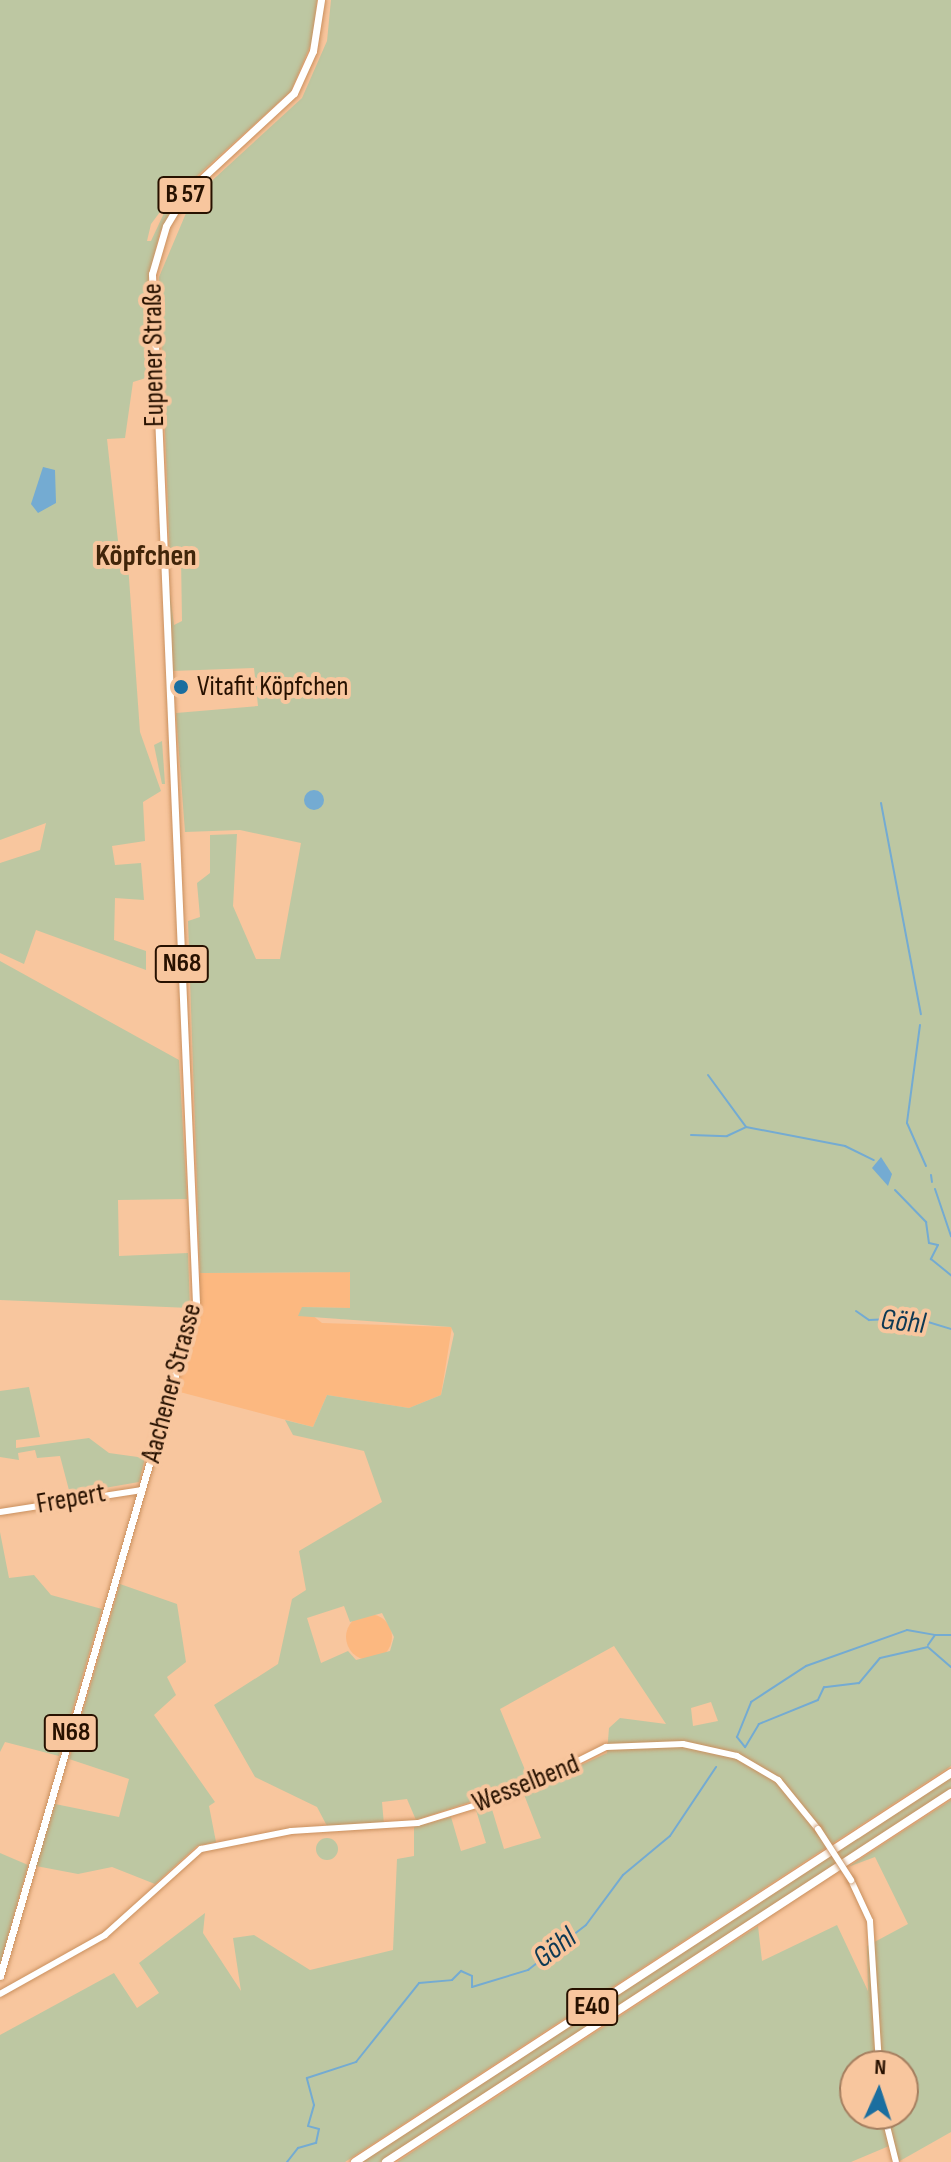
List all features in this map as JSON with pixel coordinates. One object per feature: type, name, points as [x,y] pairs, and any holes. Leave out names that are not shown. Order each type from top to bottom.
[{"type":"highway","name":"E40","points":[[355,2162],[951,1773]]},
{"type":"highway","name":"E40","points":[[386,2162],[951,1793]]},
{"type":"main road","name":"Eupener Straße","points":[[173,770],[150,331],[154,263],[186,193],[294,93],[313,51],[321,0]]},
{"type":"main road","name":"Aachener Strasse","points":[[0,1976],[197,1290],[173,770]]},
{"type":"street","name":"Frepert","points":[[0,1512],[142,1490]]},
{"type":"street","name":"Wesselbend","points":[[0,1994],[105,1935],[201,1849],[291,1831],[418,1823],[512,1794],[606,1747],[683,1744],[737,1756],[778,1780],[818,1829],[851,1880],[870,1921],[878,2050]]},
{"type":"street","points":[[888,2130],[896,2162]]},
{"type":"shaded area","points":[[350,1272],[350,1308],[302,1307],[322,1323],[452,1327],[441,1395],[409,1408],[327,1395],[313,1427],[176,1391],[200,1273]]},
{"type":"shaded area","points":[[369,1614],[385,1621],[392,1637],[385,1653],[369,1660],[353,1653],[346,1637],[353,1621]]},
{"type":"green space","points":[[0,0],[317,0],[313,39],[291,91],[197,176],[160,232],[145,294],[149,377],[133,382],[125,438],[107,439],[119,550],[127,550],[140,732],[161,791],[143,802],[145,841],[112,846],[115,865],[141,863],[144,900],[115,898],[114,940],[146,951],[146,970],[36,930],[24,964],[0,953],[0,863],[40,850],[46,823],[0,840]],"holes":[[[172,196],[151,241],[147,241],[151,224]]]},
{"type":"green space","points":[[331,0],[951,0],[951,1766],[345,2162],[0,2162],[0,2035],[114,1973],[137,2008],[159,1993],[139,1963],[205,1913],[203,1933],[241,1991],[233,1938],[254,1935],[310,1970],[393,1950],[397,1859],[414,1856],[414,1827],[451,1817],[461,1851],[486,1843],[476,1810],[491,1806],[504,1849],[541,1838],[523,1792],[607,1753],[609,1728],[620,1718],[666,1724],[614,1646],[500,1709],[530,1782],[416,1820],[407,1799],[382,1802],[384,1825],[327,1826],[317,1807],[255,1777],[214,1705],[278,1664],[292,1599],[306,1590],[299,1551],[382,1502],[364,1451],[293,1435],[285,1420],[313,1427],[327,1395],[409,1408],[441,1395],[454,1334],[451,1327],[298,1316],[302,1307],[350,1308],[350,1272],[200,1273],[188,921],[200,917],[197,883],[210,873],[210,835],[237,834],[233,906],[256,959],[280,959],[301,843],[240,830],[185,832],[176,713],[258,706],[254,668],[172,671],[167,571],[174,625],[182,621],[181,558],[170,559],[159,277],[192,199],[302,98],[327,41]],"holes":[[[344,1606],[350,1622],[382,1613],[394,1637],[390,1651],[356,1660],[348,1651],[321,1663],[307,1618]],[[711,1702],[718,1721],[693,1726],[691,1708]]]},
{"type":"green space","points":[[162,741],[165,784],[162,784],[154,745]]},
{"type":"green space","points":[[0,961],[179,1060],[187,1199],[118,1200],[119,1256],[188,1253],[190,1308],[0,1300]]},
{"type":"green space","points":[[29,1387],[40,1437],[16,1440],[16,1448],[89,1438],[109,1453],[145,1458],[139,1482],[70,1494],[60,1456],[37,1458],[35,1450],[18,1453],[19,1460],[0,1457],[0,1391]]},
{"type":"green space","points":[[0,1532],[9,1578],[34,1575],[51,1595],[102,1609],[59,1756],[5,1742],[0,1752]]},
{"type":"green space","points":[[120,1584],[177,1604],[186,1662],[167,1677],[176,1695],[154,1715],[215,1802],[209,1806],[216,1842],[197,1846],[155,1884],[112,1867],[78,1874],[36,1866],[55,1804],[119,1817],[129,1779],[69,1759]]},
{"type":"green space","points":[[951,1776],[951,1789],[716,1943],[381,2162],[361,2162]]},
{"type":"green space","points":[[951,1800],[951,2132],[898,2162],[889,2146],[851,2162],[397,2162],[758,1926],[762,1961],[837,1925],[868,1991],[867,1946],[908,1924],[875,1857],[848,1867]]},
{"type":"green space","points":[[327,1838],[335,1841],[338,1849],[335,1857],[327,1860],[319,1857],[316,1849],[319,1841]]},
{"type":"green space","points":[[0,1853],[28,1865],[0,1964]]},
{"type":"water","points":[[43,467],[55,470],[56,503],[38,513],[31,504]]},
{"type":"water","points":[[314,790],[321,793],[324,800],[321,807],[314,810],[307,807],[304,800],[307,793]]},
{"type":"water","points":[[881,1157],[892,1174],[888,1186],[872,1168]]},
{"type":"waterway","points":[[881,803],[921,1014]]},
{"type":"waterway","points":[[920,1025],[907,1123],[926,1166]]},
{"type":"waterway","points":[[708,1075],[746,1127],[845,1146],[874,1160]]},
{"type":"waterway","points":[[691,1135],[727,1136],[746,1127]]},
{"type":"waterway","points":[[931,1175],[932,1182]]},
{"type":"waterway","points":[[935,1189],[951,1236]]},
{"type":"waterway","name":"Göhl","points":[[895,1190],[926,1222],[929,1243],[938,1245],[931,1259],[951,1275]]},
{"type":"waterway","name":"Göhl","points":[[856,1311],[869,1320],[915,1318],[951,1329]]},
{"type":"waterway","name":"Göhl","points":[[928,1647],[880,1658],[859,1683],[824,1687],[818,1700],[759,1724],[745,1747],[737,1737],[751,1702],[806,1666],[907,1630],[935,1635]]},
{"type":"waterway","name":"Göhl","points":[[928,1645],[935,1635],[951,1635]]},
{"type":"waterway","name":"Göhl","points":[[929,1648],[951,1667]]},
{"type":"waterway","name":"Göhl","points":[[287,2162],[298,2148],[316,2143],[319,2129],[308,2126],[314,2105],[307,2078],[356,2062],[419,1983],[452,1980],[461,1971],[472,1976],[472,1987],[528,1970],[586,1925],[623,1875],[670,1836],[716,1767]]},
{"type":"place","name":"Vitafit Köpfchen","points":[[181,687]]},
{"type":"district","name":"Köpfchen","points":[[146,556]]}]
